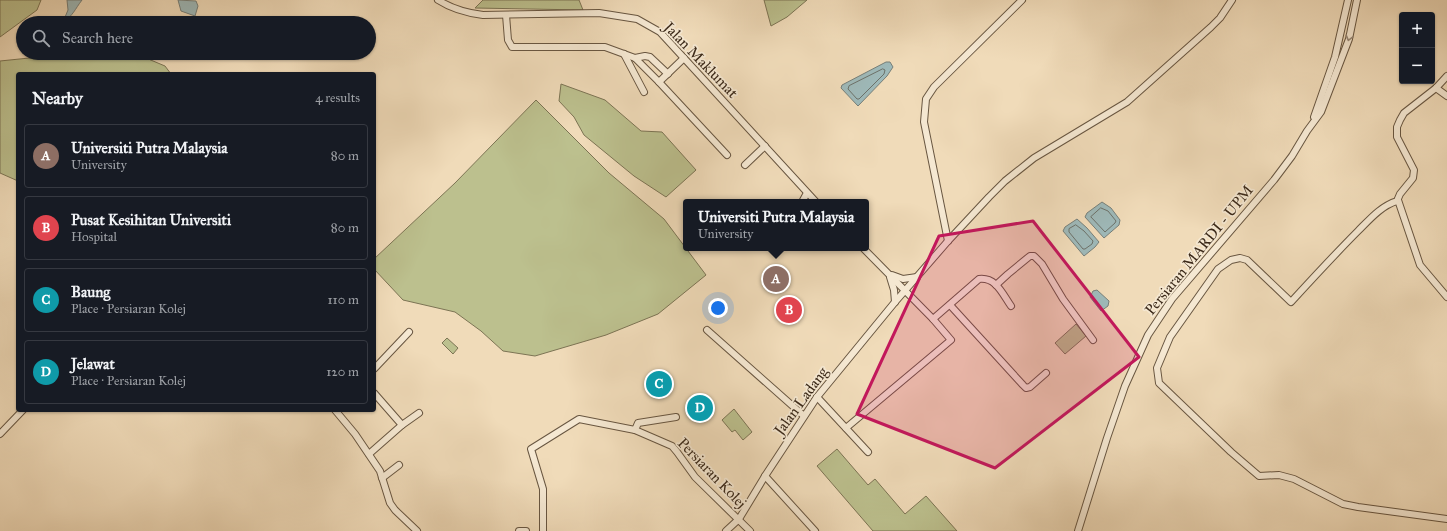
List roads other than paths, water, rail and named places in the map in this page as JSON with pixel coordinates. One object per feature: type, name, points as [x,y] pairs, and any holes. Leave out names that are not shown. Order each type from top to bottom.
[{"type":"street","name":"Jalan Maklumat","points":[[438,0],[457,10],[467,13],[506,15],[599,13],[637,19],[660,32],[813,199]]},
{"type":"street","points":[[948,241],[924,122],[926,100],[934,87],[1022,0]]},
{"type":"street","name":"Jalan Ladang","points":[[726,531],[739,519],[765,476],[817,397],[895,302],[989,197],[1027,163],[1127,102],[1211,27],[1220,18],[1232,0]]},
{"type":"street","name":"Persiaran MARDI - UPM","points":[[1077,530],[1106,438],[1125,386],[1148,335],[1172,300],[1274,180],[1292,156],[1307,131],[1317,111],[1335,57],[1348,0]]},
{"type":"street","name":"Persiaran MARDI - UPM","points":[[1307,131],[1321,112],[1336,76],[1349,39],[1357,0]]},
{"type":"street","points":[[506,15],[508,40],[512,47],[605,47],[635,58],[728,155]]},
{"type":"street","points":[[624,54],[644,92]]},
{"type":"street","points":[[635,58],[645,56],[650,57],[668,74]]},
{"type":"street","points":[[659,82],[684,58]]},
{"type":"street","points":[[1447,76],[1436,88],[1404,113],[1397,127],[1397,137],[1414,170],[1413,178],[1395,202],[1381,209],[1349,240],[1291,302],[1247,260],[1240,258],[1230,260],[1218,269],[1170,337],[1157,368],[1160,383],[1231,452],[1259,476],[1279,476],[1294,479],[1343,504],[1447,519]]},
{"type":"street","points":[[1436,88],[1447,96]]},
{"type":"street","points":[[745,165],[765,146]]},
{"type":"street","points":[[804,199],[807,193]]},
{"type":"street","points":[[1395,202],[1420,265],[1447,298]]},
{"type":"street","points":[[846,428],[951,340],[933,319],[865,251]]},
{"type":"street","points":[[996,285],[1030,256],[1034,256],[1042,264],[1063,299],[1094,340]]},
{"type":"street","points":[[889,274],[903,279],[917,277]]},
{"type":"street","points":[[889,274],[893,283],[895,302]]},
{"type":"street","points":[[933,319],[979,279],[986,278],[996,285],[1011,306]]},
{"type":"street","points":[[950,305],[1023,386],[1026,388],[1030,387],[1046,373]]},
{"type":"street","points":[[707,330],[804,416]]},
{"type":"street","points":[[376,367],[409,332]]},
{"type":"street","points":[[376,395],[402,425]]},
{"type":"street","points":[[817,397],[868,452]]},
{"type":"street","points":[[0,434],[21,412]]},
{"type":"street","points":[[337,412],[369,454],[380,472],[390,503],[395,510],[417,531]]},
{"type":"street","points":[[369,454],[402,425],[420,413]]},
{"type":"street","points":[[635,430],[638,423],[676,417]]},
{"type":"street","name":"Persiaran Kolej","points":[[543,531],[543,489],[531,449],[579,419],[635,430],[672,446],[695,476],[750,531]]},
{"type":"street","points":[[382,478],[399,465]]},
{"type":"street","points":[[765,476],[815,531]]},
{"type":"street","points":[[519,531],[526,531]]},
{"type":"water","points":[[67,0],[82,0],[71,16],[66,16],[68,10]]},
{"type":"water","points":[[178,0],[196,1],[198,6],[195,16],[181,11]]},
{"type":"water","points":[[886,62],[890,62],[893,67],[887,76],[858,106],[841,88],[842,85]]},
{"type":"water","points":[[1102,202],[1111,208],[1120,220],[1119,225],[1104,238],[1085,217],[1087,213]]},
{"type":"water","points":[[1077,219],[1099,242],[1084,256],[1063,231],[1065,227]]},
{"type":"water","points":[[1097,290],[1109,301],[1108,306],[1101,311],[1090,297],[1093,291]]},
{"type":"place","name":"Universiti Putra Malaysia","points":[[776,279]]},
{"type":"place","name":"Pusat Kesihitan Universiti","points":[[789,310]]},
{"type":"place","name":"Baung","points":[[659,384]]},
{"type":"place","name":"Jelawat","points":[[700,408]]}]
